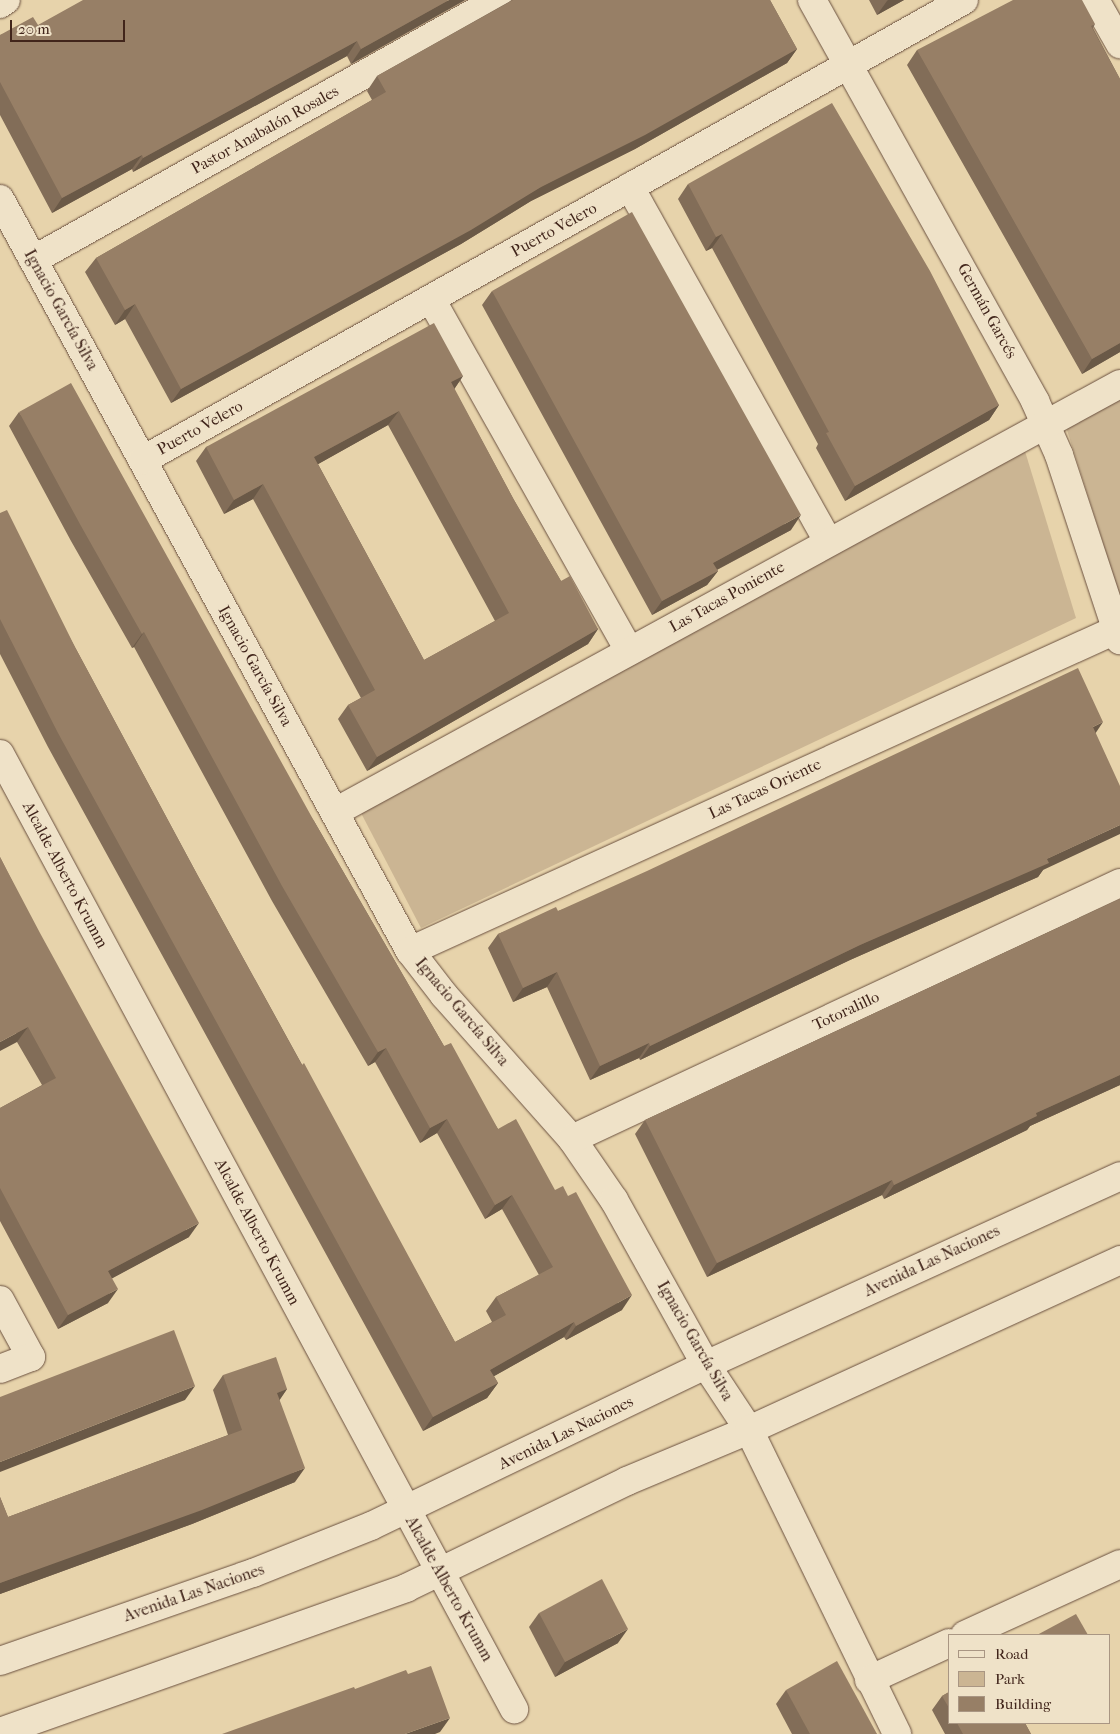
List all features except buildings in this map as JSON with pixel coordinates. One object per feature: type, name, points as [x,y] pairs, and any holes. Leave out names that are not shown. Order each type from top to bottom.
[{"type":"street","points":[[0,4],[6,0]]},
{"type":"street","name":"Pastor Anabalón Rosales","points":[[33,260],[497,0]]},
{"type":"street","name":"Germán Garcés","points":[[812,0],[1011,353],[1047,426],[1119,632]]},
{"type":"street","name":"Puerto Velero","points":[[143,460],[964,0]]},
{"type":"street","points":[[1095,0],[1120,44]]},
{"type":"street","points":[[630,187],[828,542]]},
{"type":"street","name":"Ignacio García Silva","points":[[0,198],[410,951],[444,995],[572,1139],[614,1200],[706,1365],[749,1430],[869,1680],[898,1734]]},
{"type":"street","points":[[431,298],[629,651]]},
{"type":"street","name":"Las Tacas Poniente","points":[[335,812],[828,542],[1047,426],[1120,384]]},
{"type":"street","name":"Las Tacas Oriente","points":[[410,951],[1119,632]]},
{"type":"street","name":"Alcalde Alberto Krumm","points":[[0,754],[406,1510],[441,1571],[514,1710]]},
{"type":"street","name":"Totoralillo","points":[[572,1139],[1120,883]]},
{"type":"street","name":"Avenida Las Naciones","points":[[0,1661],[253,1573],[406,1510],[706,1365],[1120,1176]]},
{"type":"street","points":[[0,1732],[321,1620],[441,1571],[627,1481],[749,1430],[1120,1260]]},
{"type":"street","points":[[0,1300],[31,1358],[0,1369]]},
{"type":"street","points":[[968,1634],[1120,1564]]},
{"type":"street","points":[[869,1680],[948,1643]]},
{"type":"green space","points":[[1120,390],[1120,596],[1065,424]]},
{"type":"green space","points":[[1024,448],[1076,618],[421,928],[361,813]]}]
